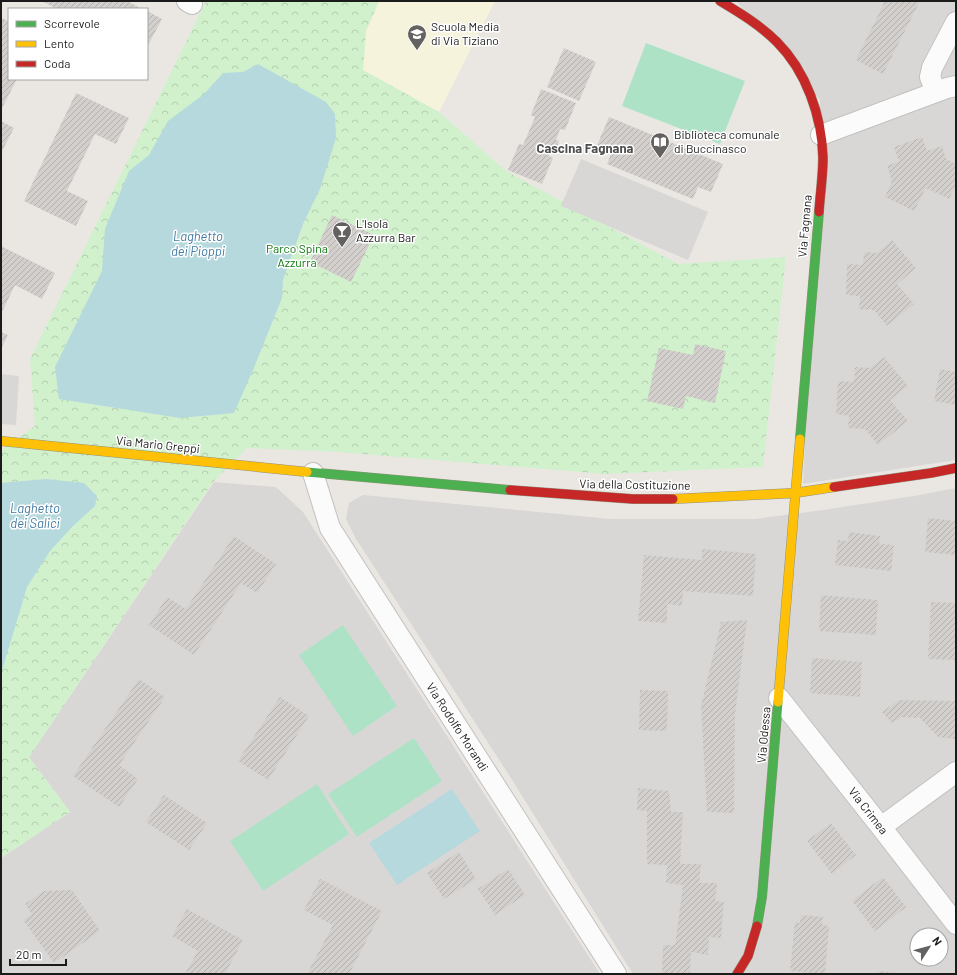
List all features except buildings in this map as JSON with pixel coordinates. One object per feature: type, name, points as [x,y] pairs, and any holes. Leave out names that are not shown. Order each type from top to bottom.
[{"type":"street","name":"Via Fagnana","points":[[720,1],[765,31],[778,43],[792,60],[808,91],[821,135],[823,159],[794,493]]},
{"type":"street","points":[[936,92],[930,77],[932,68],[956,22]]},
{"type":"street","points":[[821,135],[956,86]]},
{"type":"street","name":"Via Mario Greppi","points":[[1,441],[313,472]]},
{"type":"street","name":"Via della Costituzione","points":[[313,472],[549,494],[633,499],[674,499],[794,493],[956,468]]},
{"type":"street","name":"Via Rodolfo Morandi","points":[[313,472],[330,528],[616,974]]},
{"type":"street","name":"Via Odessa","points":[[737,974],[747,960],[754,941],[759,921],[762,897],[779,698],[794,493]]},
{"type":"street","name":"Via Crimea","points":[[779,698],[956,924]]},
{"type":"street","points":[[881,827],[956,772]]},
{"type":"shaded area","name":"Scuola Media di Via Tiziano","points":[[379,1],[495,1],[439,112],[363,70],[366,31]]},
{"type":"shaded area","points":[[736,1],[956,1],[956,460],[803,484],[820,100]]},
{"type":"shaded area","points":[[581,159],[708,212],[688,260],[561,206]]},
{"type":"shaded area","points":[[1,374],[19,376],[16,425],[1,424]]},
{"type":"shaded area","points":[[214,482],[276,487],[303,512],[600,974],[1,974],[1,858],[70,812],[29,757]]},
{"type":"shaded area","points":[[956,488],[956,974],[633,974],[509,775],[356,539],[346,519],[349,503],[363,495],[610,519],[755,519],[823,510]]},
{"type":"green space","name":"Parco Spina Azzurra","points":[[206,1],[379,1],[366,31],[363,70],[439,112],[506,171],[678,264],[786,257],[763,467],[605,474],[338,452],[247,448],[213,482],[29,757],[70,812],[1,858],[1,451],[35,426],[30,359]]},
{"type":"green space","points":[[646,43],[745,81],[720,144],[622,106]]},
{"type":"green space","points":[[343,625],[397,706],[353,736],[299,655]]},
{"type":"green space","points":[[414,738],[442,781],[357,837],[328,794]]},
{"type":"green space","points":[[317,784],[349,834],[263,891],[230,841]]},
{"type":"water","name":"Laghetto dei Pioppi","points":[[258,64],[326,102],[335,114],[336,138],[320,189],[303,224],[283,280],[282,298],[234,413],[180,418],[59,399],[55,367],[102,271],[105,229],[129,171],[149,155],[168,121],[204,94],[223,73],[243,72]]},
{"type":"water","name":"Laghetto dei Salici","points":[[46,479],[84,483],[97,496],[95,506],[72,527],[50,551],[27,587],[1,674],[1,483]]},
{"type":"water","points":[[452,789],[480,831],[397,885],[369,843]]},
{"type":"traffic: fast","points":[[800,439],[819,212]]},
{"type":"traffic: fast","points":[[307,472],[510,490]]},
{"type":"traffic: fast","points":[[757,926],[762,897],[778,702]]},
{"type":"traffic: slow","points":[[778,702],[800,439]]},
{"type":"traffic: slow","points":[[1,441],[307,472]]},
{"type":"traffic: slow","points":[[673,499],[795,493],[834,487]]},
{"type":"traffic: jam","points":[[720,1],[764,30],[777,42],[796,66],[804,80],[816,110],[822,142],[823,165],[819,212]]},
{"type":"traffic: jam","points":[[834,487],[956,468]]},
{"type":"traffic: jam","points":[[510,490],[633,499],[673,499]]},
{"type":"traffic: jam","points":[[737,974],[748,956],[757,926]]},
{"type":"place","name":"Scuola Media di Via Tiziano","points":[[417,51]]},
{"type":"place","name":"Biblioteca comunale di Buccinasco","points":[[660,159]]},
{"type":"place","name":"L'Isola Azzurra Bar","points":[[342,248]]},
{"type":"district","name":"Cascina Fagnana","points":[[585,148]]}]
